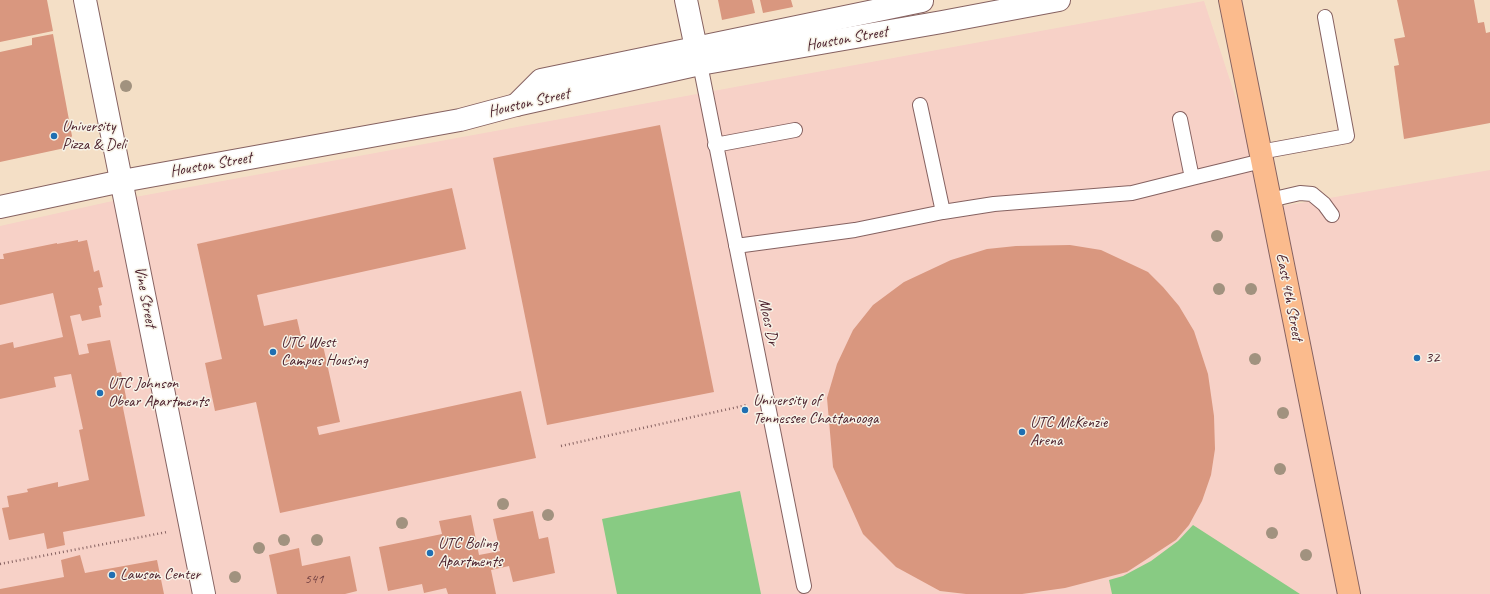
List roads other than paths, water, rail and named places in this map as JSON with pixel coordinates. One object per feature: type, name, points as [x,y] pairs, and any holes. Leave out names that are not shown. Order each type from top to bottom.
[{"type":"main road","name":"East 4th Street","points":[[1230,0],[1349,594]]},
{"type":"street","name":"Vine Street","points":[[85,0],[204,594]]},
{"type":"street","points":[[686,0],[698,56],[922,1]]},
{"type":"street","name":"Houston Street","points":[[0,207],[122,181],[460,120],[698,56],[942,22],[1059,0]]},
{"type":"lane","points":[[736,246],[855,230],[943,212],[994,204],[1132,193],[1192,178],[1261,157],[1347,136],[1325,17]]},
{"type":"lane","name":"Mocs Dr","points":[[698,56],[804,586]]},
{"type":"lane","points":[[920,105],[943,212]]},
{"type":"lane","points":[[1180,120],[1192,178]]},
{"type":"lane","points":[[715,145],[795,130]]},
{"type":"lane","points":[[1270,200],[1300,193],[1312,194],[1324,204],[1332,216]]},
{"type":"place","name":"University Pizza & Deli","points":[[54,136]]},
{"type":"place","name":"UTC West Campus Housing","points":[[273,352]]},
{"type":"place","name":"32","points":[[1417,358]]},
{"type":"place","name":"UTC Johnson Obear Apartments","points":[[100,393]]},
{"type":"place","name":"University of Tennessee Chattanooga","points":[[745,410]]},
{"type":"place","name":"UTC McKenzie Arena","points":[[1022,432]]},
{"type":"place","name":"UTC Boling Apartments","points":[[430,553]]},
{"type":"place","name":"Lawson Center","points":[[112,575]]}]
